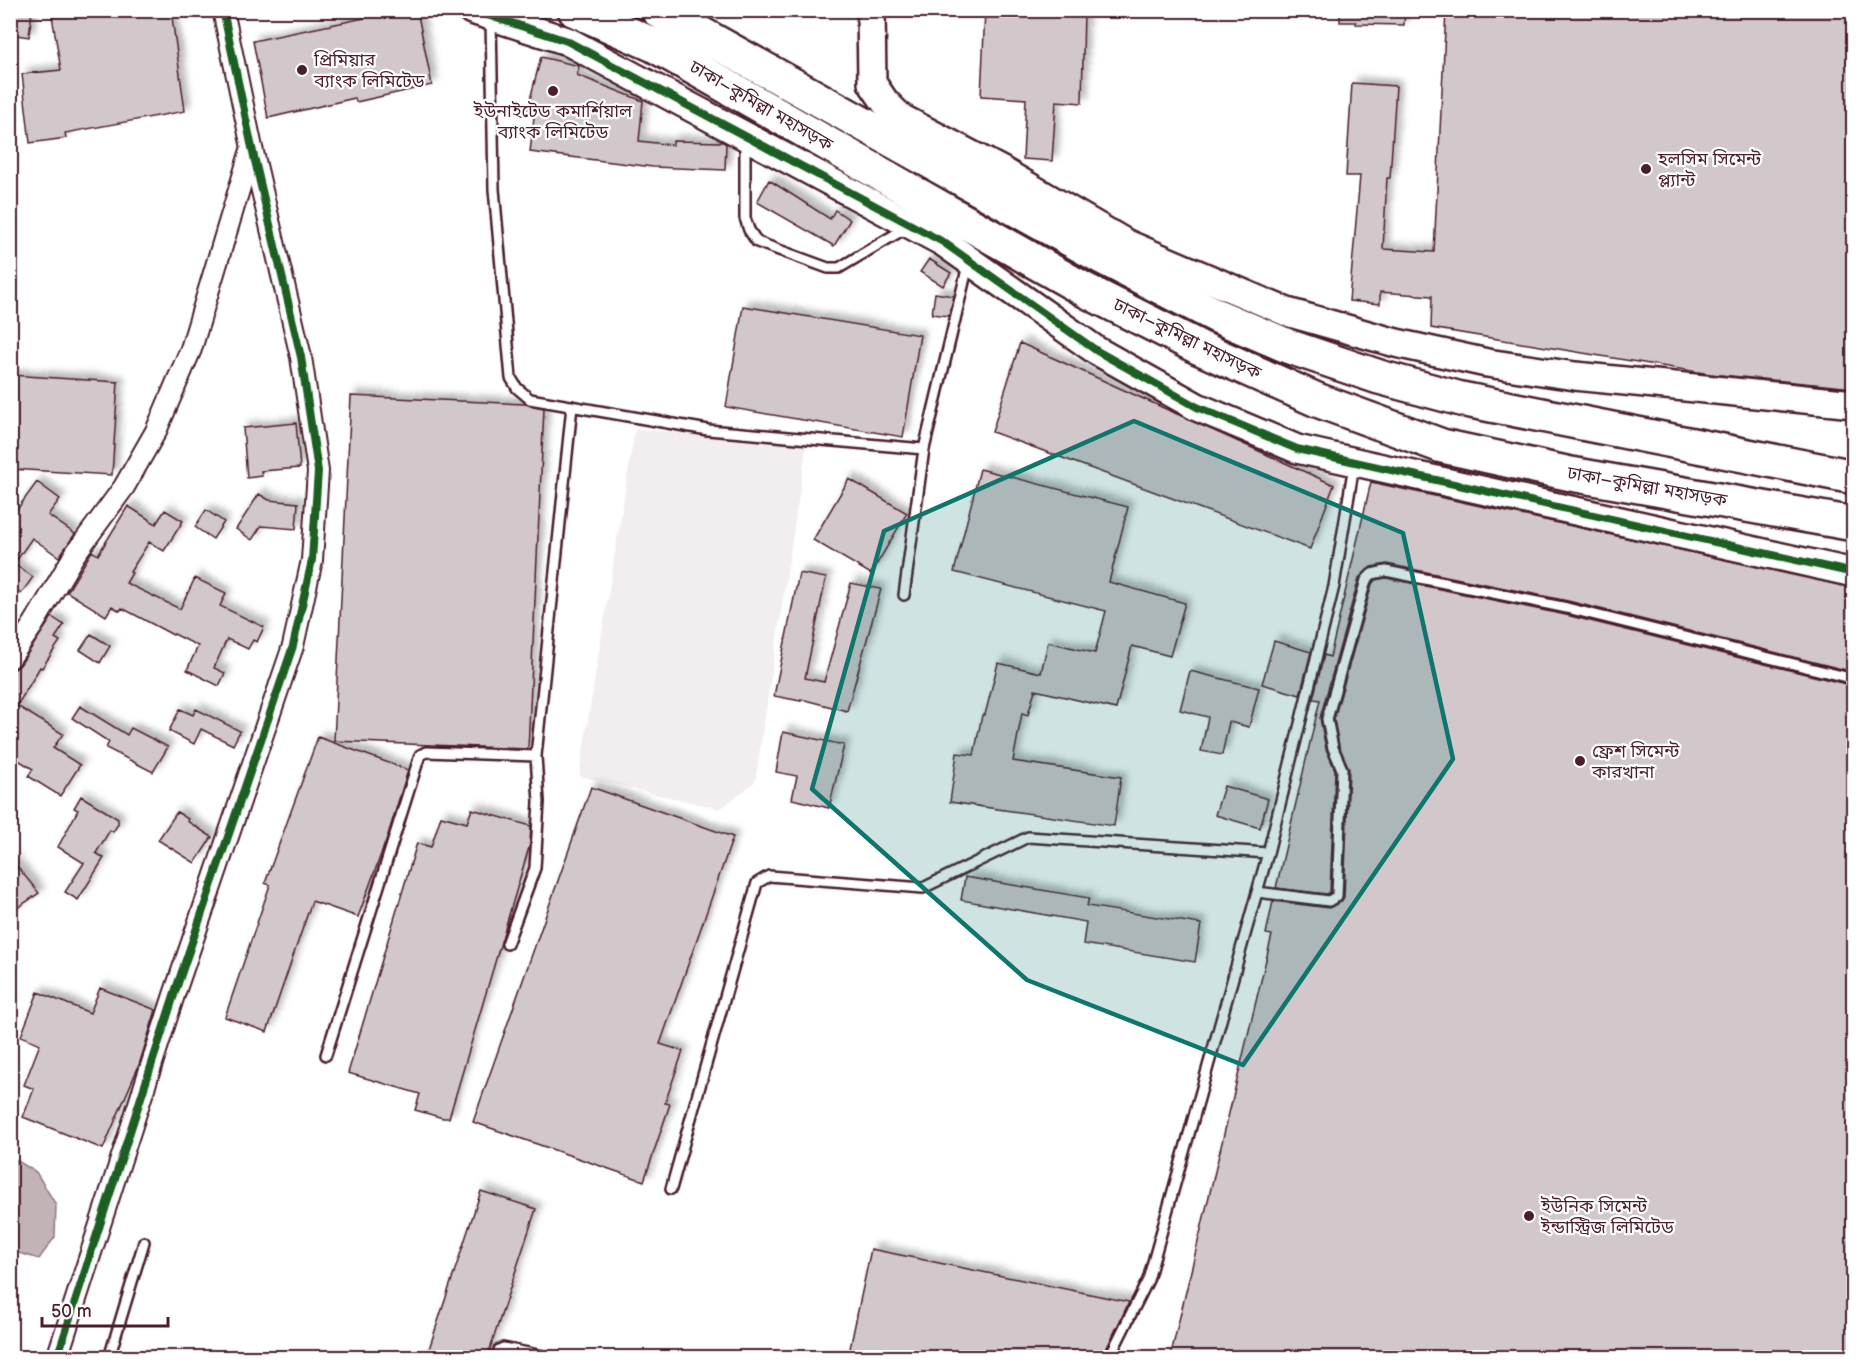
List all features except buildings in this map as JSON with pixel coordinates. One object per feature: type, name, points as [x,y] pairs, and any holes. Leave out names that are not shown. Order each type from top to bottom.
[{"type":"highway","name":"ঢাকা–কুমিল্লা মহাসড়ক","points":[[575,10],[654,45],[1085,290],[1200,348],[1317,400],[1442,446],[1571,474],[1854,524]]},
{"type":"highway","name":"ঢাকা–কুমিল্লা মহাসড়ক","points":[[658,10],[1102,257],[1217,316],[1290,347],[1379,377],[1461,399],[1854,477]]},
{"type":"street","points":[[57,1358],[175,992],[293,646],[312,560],[318,471],[301,357],[223,10]]},
{"type":"street","points":[[871,10],[872,82],[885,102],[901,118],[1002,171],[1127,244],[1287,312],[1396,344],[1487,363],[1575,376],[1854,404]]},
{"type":"street","points":[[481,13],[567,41],[745,136],[943,242],[1097,351],[1197,407],[1297,449],[1854,573]]},
{"type":"street","points":[[10,658],[33,625],[75,554],[124,487],[156,431],[191,349],[252,147]]},
{"type":"lane","points":[[481,13],[511,378],[517,388],[530,399],[708,430],[924,449]]},
{"type":"lane","points":[[745,136],[745,218],[757,242],[828,268],[839,268],[911,225]]},
{"type":"lane","points":[[904,595],[924,449],[969,261]]},
{"type":"lane","points":[[507,944],[535,868],[539,802],[536,756],[572,406]]},
{"type":"lane","points":[[1109,1358],[1148,1280],[1268,854],[1334,586],[1354,462]]},
{"type":"lane","points":[[1257,891],[1329,901],[1337,896],[1342,769],[1333,748],[1327,719],[1366,580],[1372,574],[1386,571],[1567,608],[1854,679]]},
{"type":"lane","points":[[326,1054],[420,755],[426,752],[536,756]]},
{"type":"lane","points":[[671,1189],[757,883],[769,876],[923,888],[1028,837],[1268,854]]},
{"type":"lane","points":[[109,1358],[144,1242]]},
{"type":"lane","points":[[497,1358],[499,1350],[503,1348],[554,1358]]},
{"type":"highlighted area","points":[[1134,421],[1403,533],[1453,759],[1243,1065],[1027,980],[812,789],[884,531]]},
{"type":"shaded area","points":[[635,429],[807,443],[755,782],[720,809],[579,776]]},
{"type":"shaded area","points":[[11,1157],[36,1172],[56,1205],[55,1237],[39,1259],[11,1251]]},
{"type":"cycle path","points":[[57,1358],[175,992],[293,646],[312,560],[318,471],[301,357],[252,148],[223,10]]},
{"type":"cycle path","points":[[472,10],[567,41],[943,242],[1097,351],[1197,407],[1297,449],[1854,573]]},
{"type":"place","name":"প্রিমিয়ার ব্যাংক লিমিটেড","points":[[302,70]]},
{"type":"place","name":"ইউনাইটেড কমার্শিয়াল ব্যাংক লিমিটেড","points":[[553,91]]},
{"type":"place","name":"হলসিম সিমেন্ট প্ল্যান্ট","points":[[1646,169]]},
{"type":"place","name":"ফ্রেশ সিমেন্ট কারখানা","points":[[1580,761]]},
{"type":"place","name":"ইউনিক সিমেন্ট ইন্ডাস্ট্রিজ লিমিটেড","points":[[1529,1216]]}]
